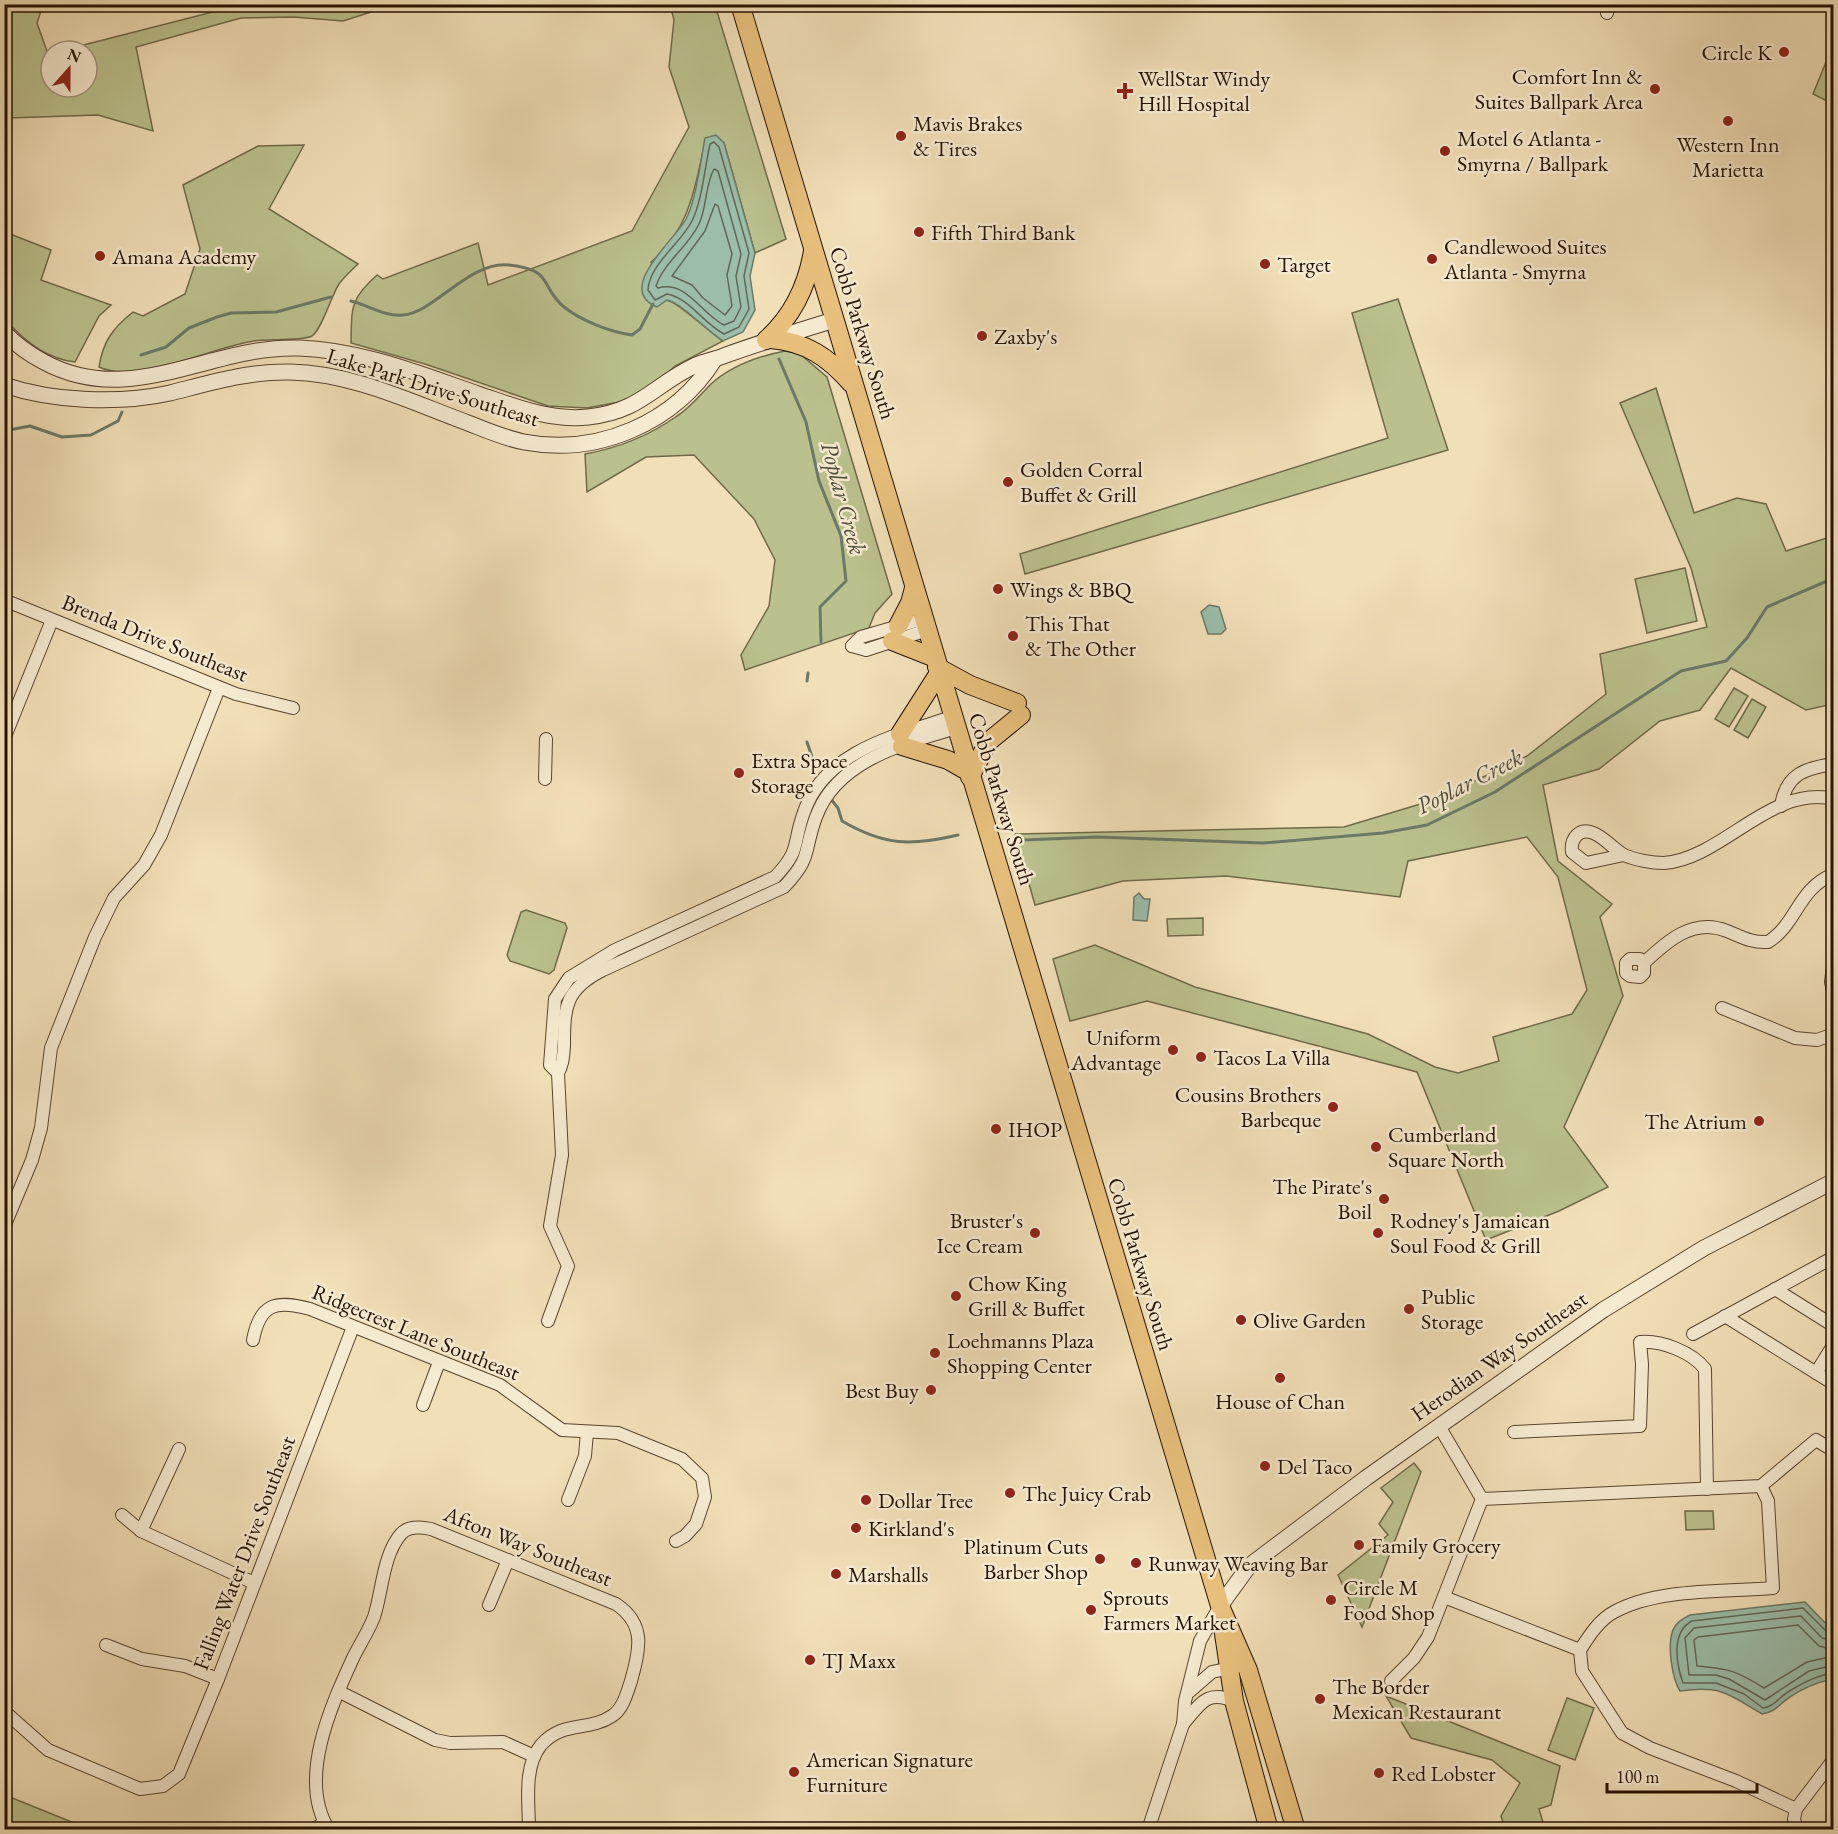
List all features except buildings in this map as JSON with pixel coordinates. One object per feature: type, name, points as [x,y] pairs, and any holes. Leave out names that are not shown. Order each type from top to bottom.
[{"type":"main road","name":"Cobb Parkway South","points":[[740,4],[1220,1606],[1248,1670],[1296,1830]]},
{"type":"main road","points":[[769,340],[796,303],[813,249]]},
{"type":"main road","points":[[769,340],[797,343],[816,351],[837,368],[854,387]]},
{"type":"main road","points":[[914,588],[895,634],[937,666],[1019,709],[988,742],[970,775],[948,760],[901,740],[937,666]]},
{"type":"main road","name":"Cobb Parkway South","points":[[1220,1606],[1234,1701],[1269,1830]]},
{"type":"street","name":"Lake Park Drive Southeast","points":[[4,332],[30,354],[63,371],[85,378],[124,380],[146,378],[239,353],[284,347],[309,348],[380,361],[527,410],[568,418],[607,414],[627,408],[698,364],[834,320]]},
{"type":"street","name":"Lake Park Drive Southeast","points":[[4,385],[54,395],[129,398],[169,393],[248,374],[308,373],[382,390],[502,436],[538,443],[575,443],[612,437],[659,417],[705,375],[715,359]]},
{"type":"street","name":"Brenda Drive Southeast","points":[[4,600],[219,688],[254,700],[293,708]]},
{"type":"street","points":[[4,739],[52,620]]},
{"type":"street","points":[[895,634],[925,625]]},
{"type":"street","points":[[4,1227],[32,1160],[41,1128],[51,1048],[94,937],[114,898],[144,865],[161,835],[219,688]]},
{"type":"street","points":[[548,1321],[568,1266],[550,1226],[562,1155],[558,1073],[550,1065],[555,999],[569,978],[615,950],[775,877],[796,849],[803,812],[827,774],[855,753],[954,722]]},
{"type":"street","points":[[545,779],[546,739]]},
{"type":"street","points":[[1781,806],[1786,786],[1798,772],[1833,764]]},
{"type":"street","points":[[1624,855],[1656,863],[1684,858],[1781,806],[1811,797],[1833,799]]},
{"type":"street","points":[[1644,963],[1671,938],[1699,928],[1719,928],[1752,942],[1768,942],[1786,924],[1807,892],[1823,878],[1833,874]]},
{"type":"street","points":[[1833,959],[1831,982],[1833,996]]},
{"type":"street","points":[[1722,1008],[1795,1038],[1817,1040],[1833,1034]]},
{"type":"street","name":"Herodian Way Southeast","points":[[1220,1606],[1249,1566],[1439,1426],[1620,1299],[1704,1248],[1833,1181]]},
{"type":"street","points":[[1693,1334],[1833,1257]]},
{"type":"street","points":[[1775,1289],[1833,1326]]},
{"type":"street","name":"Ridgecrest Lane Southeast","points":[[253,1340],[260,1315],[269,1307],[292,1304],[310,1309],[511,1390],[556,1427],[572,1432],[618,1433],[682,1459],[702,1478],[705,1497],[699,1518],[692,1530],[676,1541]]},
{"type":"street","points":[[1725,1316],[1833,1384]]},
{"type":"street","name":"Falling Water Drive Southeast","points":[[4,1711],[38,1743],[61,1757],[140,1789],[165,1791],[185,1763],[353,1327]]},
{"type":"street","points":[[1514,1432],[1640,1426],[1642,1364],[1639,1349],[1640,1342],[1651,1341],[1692,1356],[1705,1369],[1707,1489]]},
{"type":"street","points":[[1816,1373],[1833,1344]]},
{"type":"street","points":[[423,1405],[440,1362]]},
{"type":"street","points":[[1439,1426],[1482,1499]]},
{"type":"street","points":[[568,1500],[585,1456],[587,1432]]},
{"type":"street","points":[[1482,1499],[1761,1486],[1816,1440],[1833,1450]]},
{"type":"street","points":[[141,1531],[179,1449]]},
{"type":"street","points":[[1761,1486],[1768,1501],[1773,1588],[1662,1596],[1636,1602],[1612,1613],[1601,1622],[1580,1650],[1582,1671],[1622,1733],[1650,1748],[1736,1781],[1796,1809]]},
{"type":"street","points":[[1391,1681],[1421,1648],[1444,1597],[1482,1499]]},
{"type":"street","points":[[122,1515],[141,1531],[255,1583]]},
{"type":"street","name":"Afton Way Southeast","points":[[312,1830],[327,1826],[316,1784],[316,1760],[340,1692],[371,1624],[385,1570],[401,1534],[414,1528],[431,1529],[616,1604],[634,1620],[640,1646],[625,1699],[611,1716],[557,1732],[541,1745],[534,1756]]},
{"type":"street","points":[[489,1605],[508,1560]]},
{"type":"street","points":[[1444,1597],[1580,1650]]},
{"type":"street","points":[[1148,1830],[1183,1724],[1186,1695],[1200,1641],[1220,1606]]},
{"type":"street","points":[[106,1645],[142,1659],[185,1666],[218,1679]]},
{"type":"street","points":[[1186,1695],[1206,1675],[1229,1666],[1248,1670]]},
{"type":"street","points":[[340,1692],[435,1740],[450,1743],[503,1742],[534,1756],[529,1780],[529,1830]]},
{"type":"street","points":[[1183,1724],[1208,1697],[1218,1695],[1234,1701]]},
{"type":"street","points":[[1797,1830],[1794,1819],[1796,1809],[1833,1759]]},
{"type":"shaded area","points":[[5,4],[43,5],[37,23],[43,39],[39,39],[39,99],[99,99],[99,41],[240,5],[393,5],[343,21],[294,17],[241,18],[136,47],[153,131],[98,115],[9,118],[5,130]]},
{"type":"shaded area","points":[[670,5],[715,5],[786,239],[755,253],[724,143],[706,138],[694,189],[683,220],[675,235],[651,262],[667,300],[673,302],[723,341],[675,366],[651,388],[625,401],[587,408],[548,406],[425,364],[351,343],[354,305],[361,291],[377,275],[383,279],[478,243],[488,285],[632,231],[689,127],[669,67],[674,20]]},
{"type":"shaded area","points":[[1833,45],[1833,104],[1813,94]]},
{"type":"shaded area","points":[[304,145],[269,209],[358,264],[339,284],[316,332],[308,338],[254,341],[154,368],[115,371],[99,367],[106,342],[133,312],[143,316],[185,294],[200,249],[183,185],[258,146]]},
{"type":"shaded area","points":[[5,232],[51,250],[41,280],[111,305],[99,316],[75,362],[45,353],[19,334],[5,319]]},
{"type":"shaded area","points":[[1398,299],[1448,450],[1025,574],[1020,554],[1388,438],[1352,313]]},
{"type":"shaded area","points":[[785,351],[800,354],[827,377],[892,594],[875,613],[869,628],[745,670],[741,655],[769,606],[775,560],[754,519],[694,455],[646,457],[587,492],[585,454],[621,445],[655,430],[686,409],[711,384],[727,372],[755,359]]},
{"type":"shaded area","points":[[1656,388],[1694,513],[1737,498],[1766,504],[1786,551],[1833,536],[1833,704],[1806,710],[1731,668],[1700,710],[1660,721],[1599,769],[1543,785],[1558,861],[1612,904],[1600,917],[1623,996],[1564,1127],[1608,1187],[1559,1211],[1486,1240],[1417,1072],[1147,1001],[1070,1021],[1053,959],[1095,945],[1195,987],[1368,1034],[1435,1067],[1458,1073],[1499,1061],[1493,1037],[1572,1014],[1587,990],[1558,877],[1527,837],[1408,861],[1400,897],[1226,876],[1123,881],[1035,905],[1015,834],[1344,827],[1437,799],[1527,756],[1606,694],[1600,654],[1707,627],[1691,568],[1620,403]]},
{"type":"shaded area","points":[[1685,568],[1697,621],[1647,633],[1635,579]]},
{"type":"shaded area","points":[[1734,688],[1748,696],[1729,727],[1715,719]]},
{"type":"shaded area","points":[[1752,699],[1766,707],[1748,738],[1734,730]]},
{"type":"shaded area","points":[[526,910],[565,923],[567,928],[554,970],[549,974],[510,961],[507,955],[521,912]]},
{"type":"shaded area","points":[[1203,918],[1203,935],[1168,936],[1167,919]]},
{"type":"shaded area","points":[[1414,1463],[1421,1472],[1362,1627],[1338,1575],[1388,1535],[1379,1524],[1393,1502],[1381,1488]]},
{"type":"shaded area","points":[[1685,1511],[1713,1511],[1714,1529],[1686,1530]]},
{"type":"shaded area","points":[[1386,1696],[1560,1766],[1551,1805],[1539,1809],[1545,1829],[1505,1829],[1501,1816],[1520,1783],[1492,1760],[1411,1738]]},
{"type":"shaded area","points":[[1567,1698],[1594,1708],[1575,1760],[1548,1750]]},
{"type":"shaded area","points":[[5,1795],[89,1829],[5,1829]]},
{"type":"water","points":[[716,135],[724,143],[755,253],[750,276],[755,310],[743,332],[723,341],[673,302],[667,300],[657,307],[645,299],[642,289],[644,277],[651,264],[680,228],[690,211],[705,138]]},
{"type":"water","points":[[1209,605],[1219,607],[1226,629],[1221,634],[1208,634],[1201,612]]},
{"type":"water","points":[[1139,893],[1144,899],[1150,899],[1147,921],[1133,920],[1134,897]]},
{"type":"water","points":[[1805,1602],[1833,1631],[1833,1679],[1805,1688],[1774,1710],[1762,1714],[1741,1701],[1715,1690],[1680,1691],[1673,1670],[1670,1644],[1673,1630],[1680,1621],[1690,1615]]},
{"type":"waterway","name":"Poplar Creek","points":[[351,301],[383,313],[403,315],[427,306],[480,270],[509,265],[524,267],[540,275],[564,307],[596,325],[615,331],[632,335],[640,329],[653,304]]},
{"type":"waterway","name":"Poplar Creek","points":[[141,355],[166,347],[189,328],[217,317],[231,313],[276,312],[331,297]]},
{"type":"waterway","name":"Poplar Creek","points":[[779,359],[806,422],[819,481],[841,536],[846,581],[820,607],[821,642]]},
{"type":"waterway","name":"Poplar Creek","points":[[4,431],[30,426],[62,437],[91,435],[118,421],[122,412]]},
{"type":"waterway","name":"Poplar Creek","points":[[1023,840],[1098,837],[1263,843],[1383,833],[1427,825],[1495,792],[1681,671],[1726,661],[1747,638],[1767,607],[1834,578]]},
{"type":"waterway","name":"Poplar Creek","points":[[807,681],[808,673]]},
{"type":"waterway","name":"Poplar Creek","points":[[807,742],[816,769]]},
{"type":"waterway","name":"Poplar Creek","points":[[830,798],[838,808],[842,821],[885,839],[912,842],[958,835]]},
{"type":"place","name":"Circle K","points":[[1784,52]]},
{"type":"place","name":"Comfort Inn & Suites Ballpark Area","points":[[1655,89]]},
{"type":"place","name":"WellStar Windy Hill Hospital","points":[[1125,91]]},
{"type":"place","name":"Western Inn Marietta","points":[[1728,121]]},
{"type":"place","name":"Mavis Brakes & Tires","points":[[901,136]]},
{"type":"place","name":"Motel 6 Atlanta - Smyrna / Ballpark","points":[[1445,151]]},
{"type":"place","name":"Fifth Third Bank","points":[[919,232]]},
{"type":"place","name":"Amana Academy","points":[[100,256]]},
{"type":"place","name":"Candlewood Suites Atlanta - Smyrna","points":[[1432,259]]},
{"type":"place","name":"Target","points":[[1265,264]]},
{"type":"place","name":"Zaxby's","points":[[982,336]]},
{"type":"place","name":"Golden Corral Buffet & Grill","points":[[1008,482]]},
{"type":"place","name":"Wings & BBQ","points":[[998,589]]},
{"type":"place","name":"This That & The Other","points":[[1013,636]]},
{"type":"place","name":"Extra Space Storage","points":[[739,773]]},
{"type":"place","name":"Uniform Advantage","points":[[1173,1050]]},
{"type":"place","name":"Tacos La Villa","points":[[1201,1057]]},
{"type":"place","name":"Cousins Brothers Barbeque","points":[[1333,1107]]},
{"type":"place","name":"The Atrium","points":[[1759,1121]]},
{"type":"place","name":"IHOP","points":[[996,1129]]},
{"type":"place","name":"Cumberland Square North","points":[[1376,1147]]},
{"type":"place","name":"The Pirate's Boil","points":[[1384,1199]]},
{"type":"place","name":"Bruster's Ice Cream","points":[[1035,1233]]},
{"type":"place","name":"Rodney's Jamaican Soul Food & Grill","points":[[1378,1233]]},
{"type":"place","name":"Chow King Grill & Buffet","points":[[956,1296]]},
{"type":"place","name":"Public Storage","points":[[1409,1309]]},
{"type":"place","name":"Olive Garden","points":[[1241,1320]]},
{"type":"place","name":"Loehmanns Plaza Shopping Center","points":[[935,1353]]},
{"type":"place","name":"House of Chan","points":[[1280,1378]]},
{"type":"place","name":"Best Buy","points":[[931,1390]]},
{"type":"place","name":"Del Taco","points":[[1265,1466]]},
{"type":"place","name":"The Juicy Crab","points":[[1010,1493]]},
{"type":"place","name":"Dollar Tree","points":[[866,1500]]},
{"type":"place","name":"Kirkland's","points":[[856,1528]]},
{"type":"place","name":"Family Grocery","points":[[1359,1545]]},
{"type":"place","name":"Platinum Cuts Barber Shop","points":[[1100,1559]]},
{"type":"place","name":"Runway Weaving Bar","points":[[1136,1563]]},
{"type":"place","name":"Marshalls","points":[[836,1574]]},
{"type":"place","name":"Circle M Food Shop","points":[[1331,1600]]},
{"type":"place","name":"Sprouts Farmers Market","points":[[1091,1610]]},
{"type":"place","name":"TJ Maxx","points":[[810,1660]]},
{"type":"place","name":"The Border Mexican Restaurant","points":[[1320,1699]]},
{"type":"place","name":"American Signature Furniture","points":[[794,1772]]},
{"type":"place","name":"Red Lobster","points":[[1379,1773]]}]
